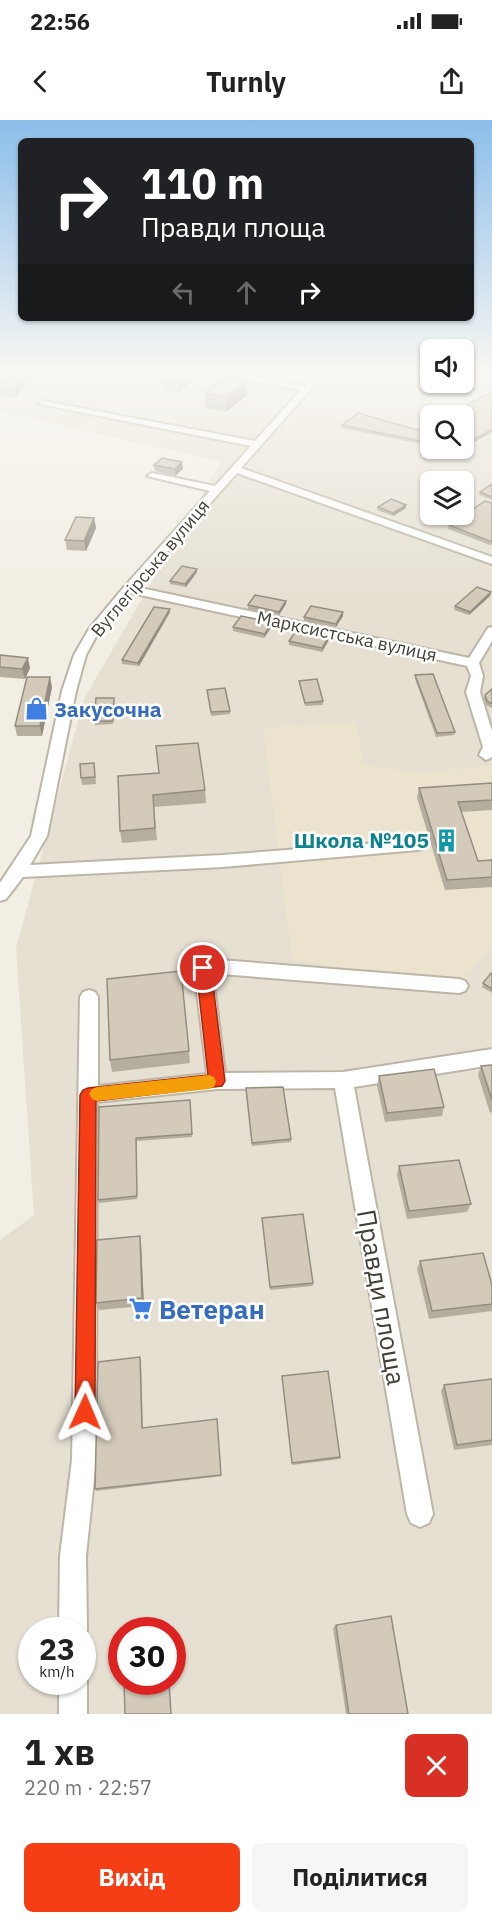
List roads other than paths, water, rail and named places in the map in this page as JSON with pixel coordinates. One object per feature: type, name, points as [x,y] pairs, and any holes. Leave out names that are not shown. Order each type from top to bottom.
[{"type":"street","name":"Вуглегірська вулиця","points":[[0,895],[18,872],[39,836],[69,691],[80,655],[93,632],[128,589],[255,447]]},
{"type":"street","points":[[235,469],[492,561]]},
{"type":"street","points":[[152,476],[217,489]]},
{"type":"street","name":"Марксистська вулиця","points":[[128,589],[473,663]]},
{"type":"street","points":[[486,755],[490,747],[473,692],[477,676],[473,663],[492,631]]},
{"type":"street","points":[[18,872],[223,861],[418,845]]},
{"type":"street","points":[[217,1081],[212,967],[459,986]]},
{"type":"street","points":[[73,1617],[73,1556],[84,1460],[89,997]]},
{"type":"street","points":[[88,1095],[217,1081],[343,1080],[492,1057]]},
{"type":"street","name":"Правди площа","points":[[343,1080],[420,1514]]},
{"type":"street","points":[[73,1695],[73,1714]]},
{"type":"place","name":"Закусочна","points":[[36,709]]},
{"type":"place","name":"Школа №105","points":[[447,840]]},
{"type":"place","name":"Ветеран","points":[[141,1309]]}]
